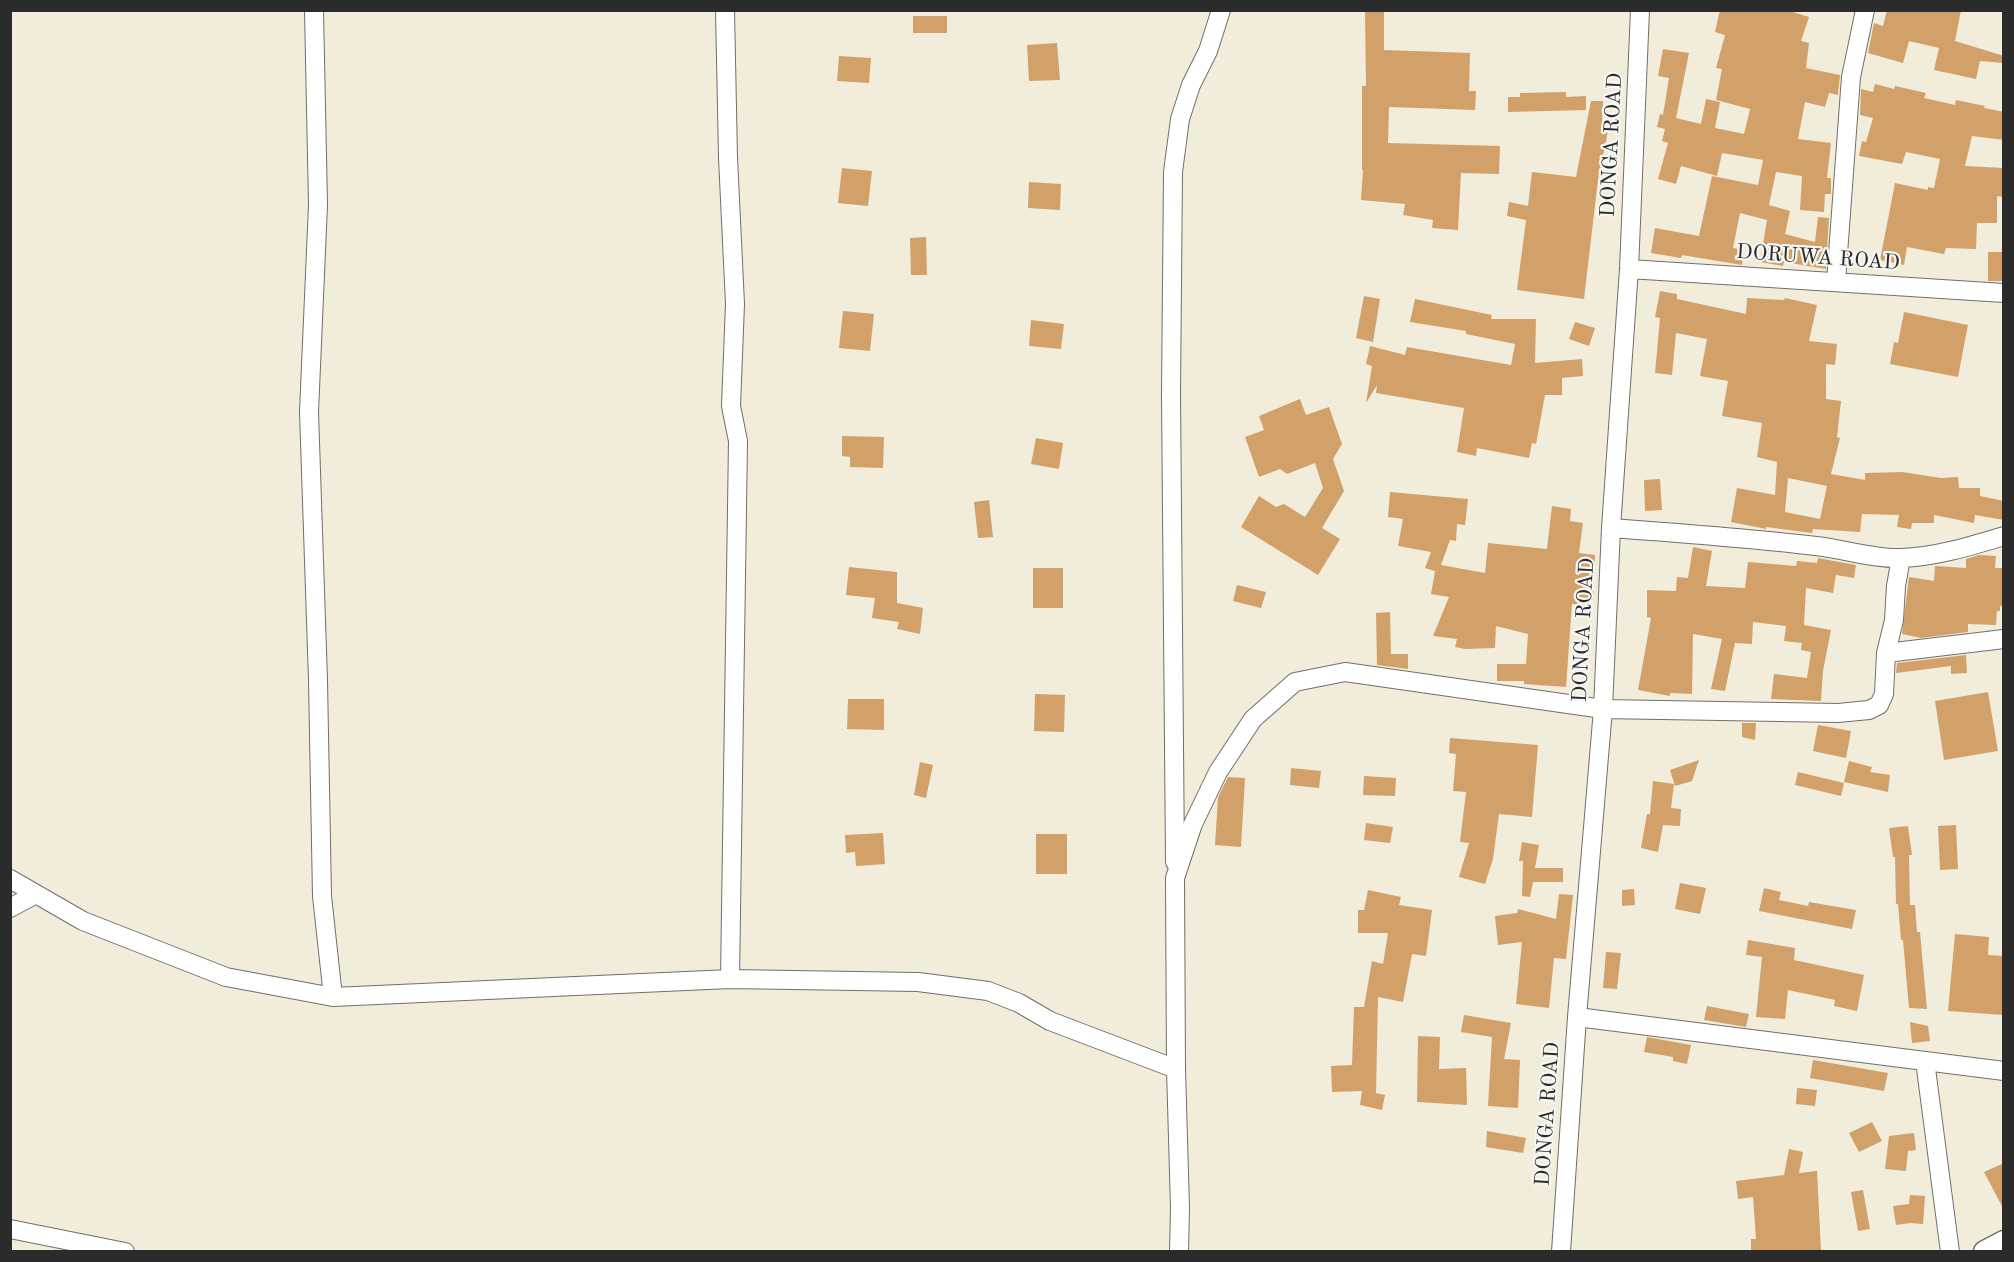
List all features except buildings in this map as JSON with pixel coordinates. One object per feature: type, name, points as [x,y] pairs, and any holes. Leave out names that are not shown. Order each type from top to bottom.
[{"type":"main road","points":[[1985,1251],[2004,1242]]},
{"type":"street","points":[[314,10],[318,205],[309,412],[318,680],[322,896],[333,997]]},
{"type":"street","points":[[725,10],[728,158],[735,304],[731,406],[738,441],[730,979]]},
{"type":"street","points":[[1179,1251],[1171,394],[1173,172],[1180,119],[1191,85],[1208,51],[1221,10]]},
{"type":"street","name":"DONGA ROAD","points":[[1561,1251],[1577,1017],[1603,709],[1611,528],[1629,269],[1640,10]]},
{"type":"street","points":[[1836,282],[1851,77],[1865,10]]},
{"type":"street","name":"DORUWA ROAD","points":[[1629,269],[2004,293]]},
{"type":"street","points":[[1611,528],[1841,548],[1874,556],[1901,558],[1934,554],[2004,536]]},
{"type":"street","points":[[1175,878],[1193,824],[1218,772],[1253,719],[1295,682],[1345,672],[1603,709],[1838,712],[1869,710],[1879,705],[1884,694],[1886,654],[1894,620],[1896,586],[1901,558]]},
{"type":"street","points":[[1886,654],[2004,639]]},
{"type":"street","points":[[10,879],[83,921],[226,976],[333,997],[730,979],[918,982],[988,991],[1019,1003],[1050,1022],[1176,1069]]},
{"type":"street","points":[[10,908],[36,894]]},
{"type":"street","points":[[1577,1017],[2004,1071]]},
{"type":"street","points":[[1925,1061],[1950,1251]]},
{"type":"street","points":[[10,1229],[125,1251]]}]
